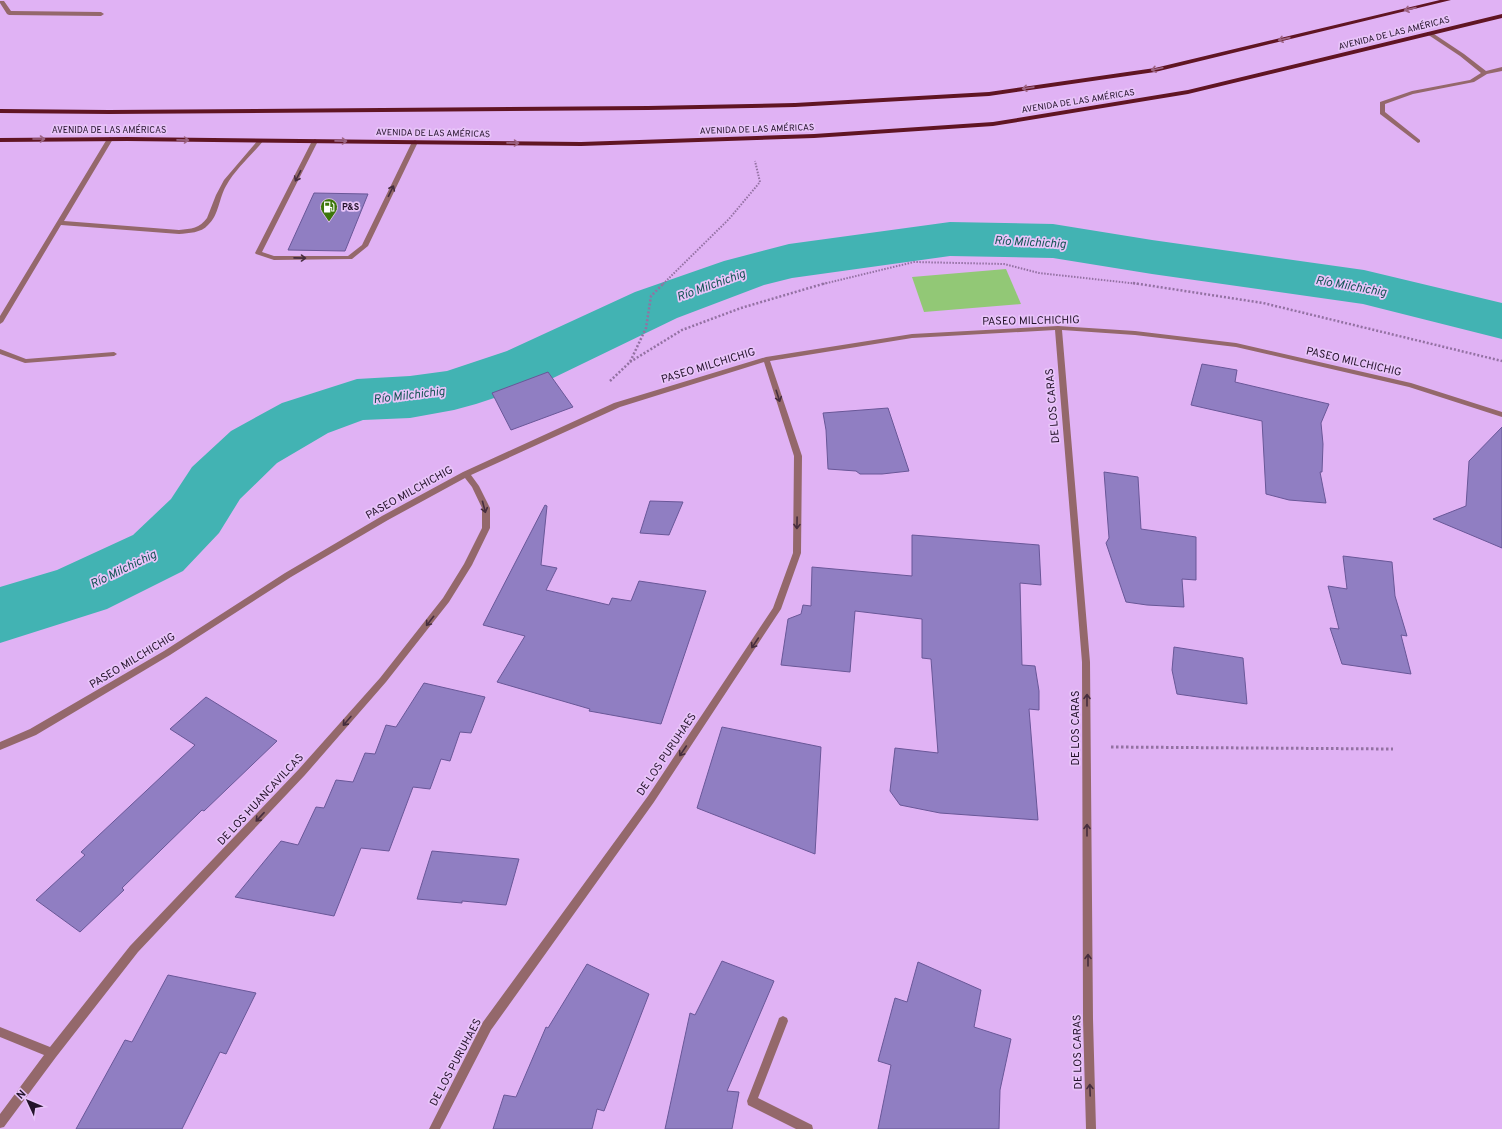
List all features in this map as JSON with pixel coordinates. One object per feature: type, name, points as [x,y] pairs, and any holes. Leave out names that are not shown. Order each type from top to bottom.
[{"type":"main road","name":"AVENIDA DE LAS AMÉRICAS","points":[[0,111],[109,112],[648,108],[795,105],[989,94],[1154,70],[1448,0]]},
{"type":"main road","name":"AVENIDA DE LAS AMÉRICAS","points":[[0,140],[261,140],[581,144],[763,138],[993,124],[1188,92],[1502,16]]},
{"type":"street","points":[[2,2],[9,13],[101,14]]},
{"type":"street","points":[[1429,33],[1486,73]]},
{"type":"street","points":[[1418,141],[1382,113],[1382,103],[1412,93],[1472,81],[1486,73],[1502,69]]},
{"type":"street","points":[[0,322],[110,139]]},
{"type":"street","points":[[60,223],[179,232],[188,232],[201,229],[211,219],[223,186],[233,172],[261,140]]},
{"type":"street","points":[[315,141],[258,253],[274,258],[350,258],[365,246],[415,142]]},
{"type":"street","name":"PASEO MILCHICHIG","points":[[0,746],[33,732],[167,653],[288,575],[385,518],[466,474],[617,405],[766,359],[912,336],[1058,328],[1135,334],[1236,345],[1411,385],[1502,415]]},
{"type":"street","name":"DE LOS CARAS","points":[[1058,328],[1086,662],[1088,1019],[1091,1129]]},
{"type":"street","points":[[0,351],[25,361],[114,354]]},
{"type":"street","name":"DE LOS PURUHAES","points":[[434,1129],[486,1026],[650,800],[777,608],[797,553],[798,456],[766,359]]},
{"type":"street","name":"DE LOS HUANCAVILCAS","points":[[0,1122],[52,1052],[134,949],[302,772],[383,680],[446,600],[468,565],[486,528],[486,508],[475,486],[466,474]]},
{"type":"street","points":[[783,1021],[752,1101],[808,1129]]},
{"type":"street","points":[[0,1032],[52,1052]]},
{"type":"path","points":[[630,362],[646,328],[651,296],[729,219],[760,182],[755,162],[763,138]]},
{"type":"path","points":[[599,412],[604,387],[630,362],[682,330],[741,308],[838,280],[914,262],[1004,264],[1039,273],[1130,283],[1263,303],[1502,361]]},
{"type":"path","points":[[1087,747],[1393,749]]},
{"type":"green space","points":[[1006,269],[1021,304],[924,312],[912,277]]},
{"type":"building","name":"P&S","points":[[314,193],[368,194],[345,251],[288,250]]},
{"type":"building","points":[[1202,364],[1237,370],[1235,382],[1329,404],[1321,423],[1323,444],[1322,472],[1320,472],[1326,503],[1289,500],[1266,494],[1262,421],[1191,405]]},
{"type":"building","points":[[548,372],[573,407],[511,430],[492,393]]},
{"type":"building","points":[[888,408],[909,471],[882,474],[860,474],[856,471],[828,469],[826,430],[823,413]]},
{"type":"building","points":[[1502,427],[1502,548],[1433,519],[1466,506],[1469,461]]},
{"type":"building","points":[[1104,472],[1138,477],[1141,529],[1196,537],[1196,580],[1182,579],[1184,607],[1126,602],[1106,543],[1109,538]]},
{"type":"building","points":[[650,501],[683,502],[669,535],[640,533]]},
{"type":"building","points":[[545,505],[547,506],[541,565],[557,568],[546,590],[609,605],[612,598],[631,601],[639,581],[706,591],[661,724],[589,711],[590,709],[497,682],[525,636],[483,625]]},
{"type":"building","points":[[912,535],[1039,545],[1041,585],[1020,583],[1022,665],[1035,666],[1039,691],[1039,710],[1029,709],[1038,820],[940,813],[900,805],[890,791],[895,748],[938,753],[931,659],[922,658],[922,619],[855,611],[850,672],[781,665],[788,619],[801,614],[803,605],[811,606],[812,567],[912,576]]},
{"type":"building","points":[[1343,556],[1392,562],[1395,596],[1407,636],[1401,635],[1411,674],[1342,664],[1330,628],[1339,629],[1328,586],[1347,589]]},
{"type":"building","points":[[1174,647],[1243,658],[1247,704],[1177,694],[1172,670]]},
{"type":"building","points":[[424,683],[485,697],[471,733],[460,732],[450,761],[441,759],[430,789],[413,787],[389,851],[361,848],[334,916],[235,897],[281,841],[298,845],[316,807],[324,808],[336,780],[353,782],[365,753],[375,754],[386,725],[396,727]]},
{"type":"building","points":[[206,697],[277,741],[204,811],[202,810],[122,888],[124,890],[80,932],[36,900],[85,855],[81,852],[195,745],[170,729]]},
{"type":"building","points":[[722,727],[821,747],[815,854],[697,808]]},
{"type":"building","points":[[432,851],[519,859],[506,905],[417,899]]},
{"type":"building","points":[[722,961],[774,981],[727,1091],[739,1092],[732,1129],[665,1129],[690,1013],[695,1015]]},
{"type":"building","points":[[918,962],[981,990],[974,1027],[1011,1039],[1000,1090],[999,1129],[878,1129],[891,1065],[878,1061],[895,998],[907,1002]]},
{"type":"building","points":[[587,964],[649,994],[604,1111],[597,1109],[592,1129],[493,1129],[504,1095],[516,1097],[546,1027],[548,1028]]},
{"type":"building","points":[[168,975],[256,993],[226,1054],[220,1052],[182,1129],[76,1129],[125,1040],[132,1042]]},
{"type":"waterway","name":"Río Milchichig","points":[[0,615],[81,590],[158,553],[195,516],[216,483],[254,447],[305,418],[357,400],[410,397],[454,390],[529,365],[656,305],[744,273],[789,261],[950,239],[1053,241],[1152,257],[1364,287],[1502,321]]},
{"type":"place","name":"P&S","points":[[329,222]]}]
